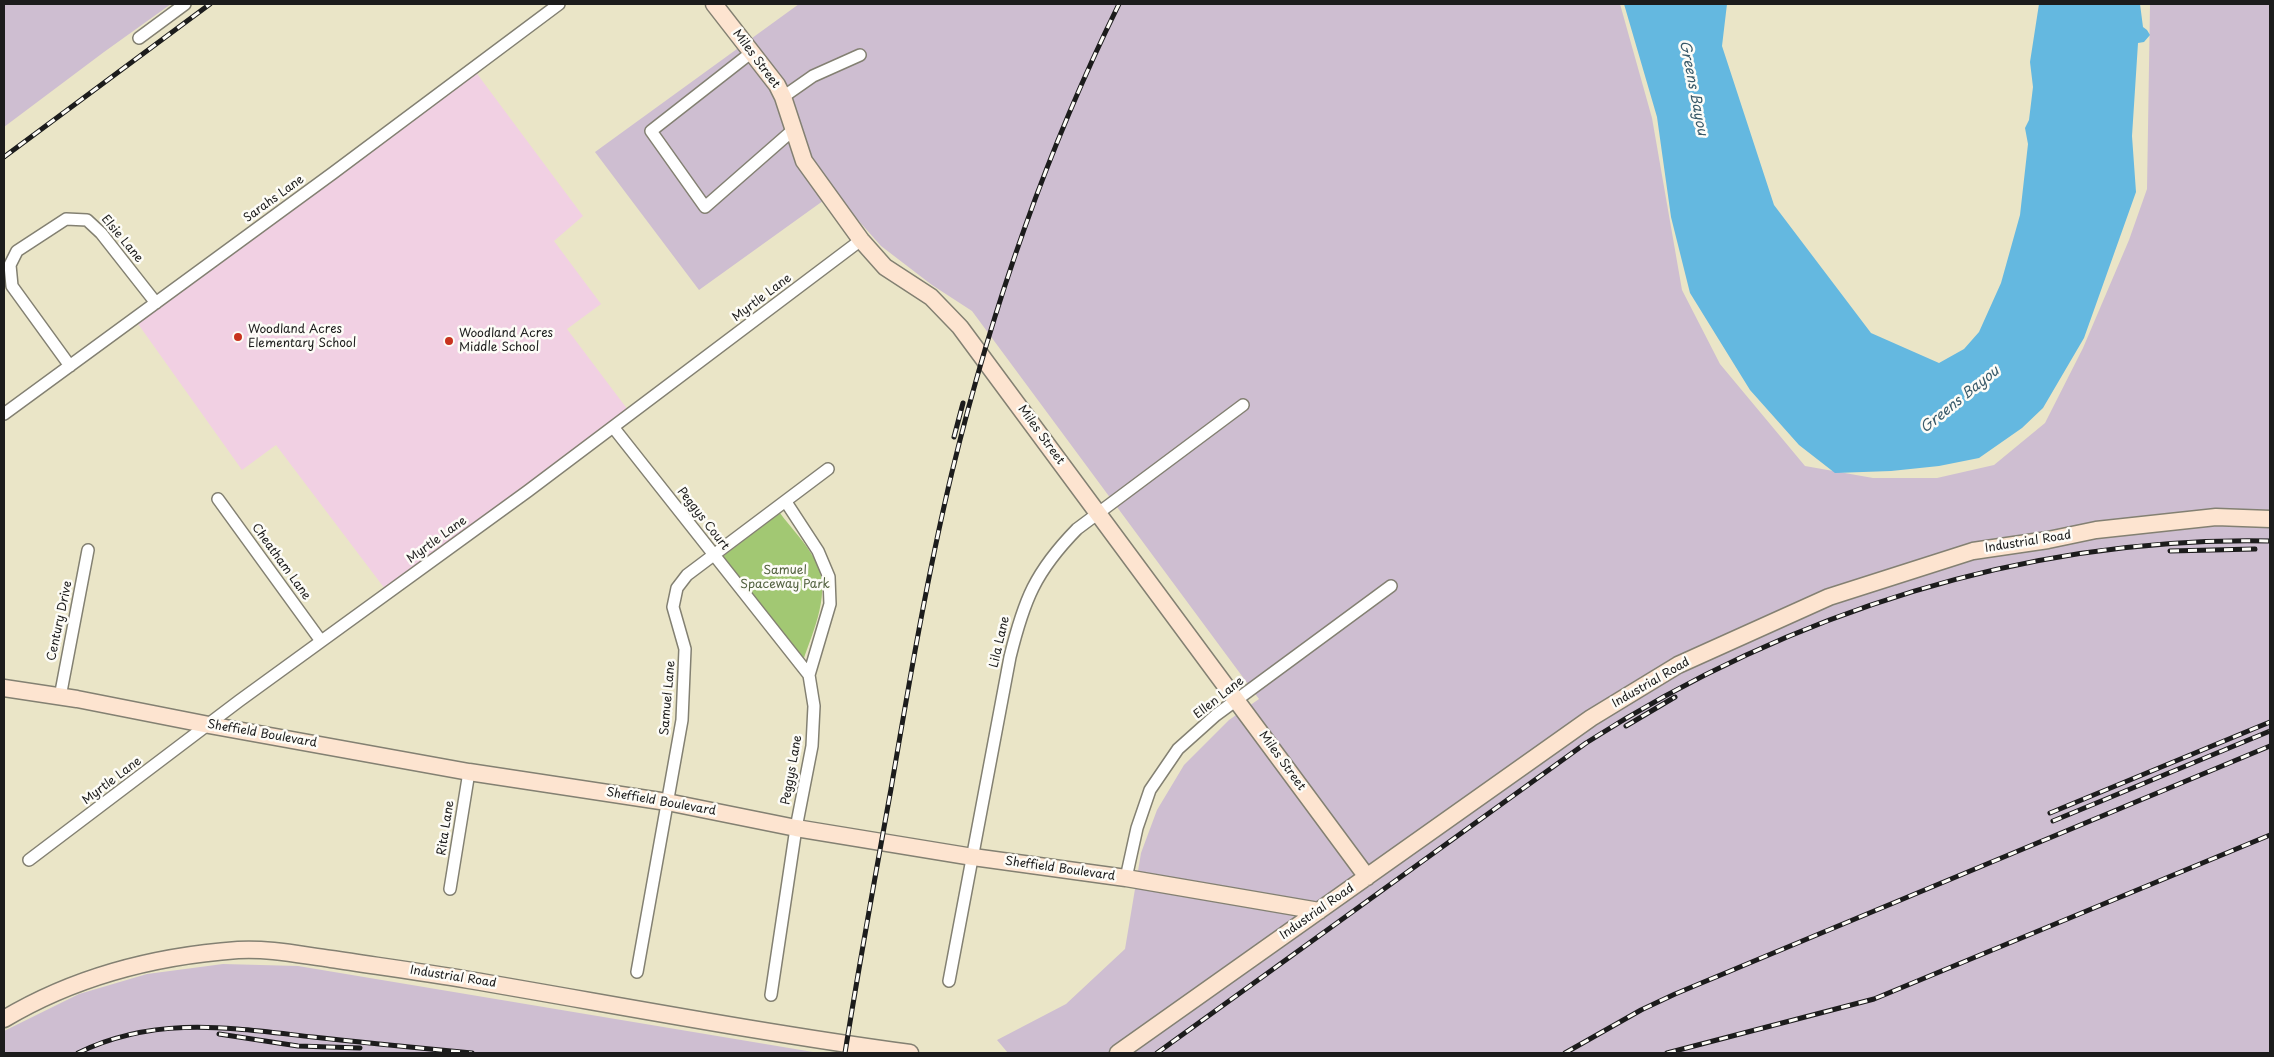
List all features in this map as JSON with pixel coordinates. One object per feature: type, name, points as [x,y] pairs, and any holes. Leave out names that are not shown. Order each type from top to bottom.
[{"type":"street","points":[[138,38],[185,4]]},
{"type":"street","name":"Sarahs Lane","points":[[4,414],[559,4]]},
{"type":"street","name":"Miles Street","points":[[720,6],[777,85],[783,97],[804,161],[861,240],[885,267],[932,297],[950,314],[1367,877]]},
{"type":"street","points":[[752,52],[651,131],[705,207],[794,130]]},
{"type":"street","points":[[783,97],[813,76],[860,55]]},
{"type":"street","name":"Elsie Lane","points":[[70,366],[12,286],[10,265],[17,251],[66,219],[87,220],[101,233],[156,303]]},
{"type":"street","name":"Myrtle Lane","points":[[29,860],[613,427],[861,240]]},
{"type":"street","name":"Lila Lane","points":[[949,981],[1010,657],[1020,615],[1038,575],[1077,529],[1243,405]]},
{"type":"street","name":"Peggys Court","points":[[613,427],[809,675]]},
{"type":"street","name":"Samuel Lane","points":[[637,972],[682,720],[685,649],[673,607],[677,588],[686,575],[828,469]]},
{"type":"street","name":"Cheatham Lane","points":[[218,499],[322,641]]},
{"type":"street","name":"Peggys Lane","points":[[771,995],[796,828],[812,746],[814,706],[809,675],[830,604],[828,577],[818,551],[786,502]]},
{"type":"street","name":"Industrial Road","points":[[1118,1053],[1591,718],[1678,665],[1829,597],[1973,551],[2048,540],[2096,530],[2216,517],[2270,519]]},
{"type":"street","name":"Century Drive","points":[[60,697],[88,550]]},
{"type":"street","name":"Ellen Lane","points":[[1126,878],[1136,828],[1150,790],[1178,749],[1216,715],[1391,586]]},
{"type":"street","name":"Sheffield Boulevard","points":[[4,688],[469,772],[667,802],[796,828],[973,857],[1126,878],[1319,911]]},
{"type":"street","name":"Rita Lane","points":[[450,890],[469,772]]},
{"type":"street","name":"Industrial Road","points":[[4,1018],[33,1001],[86,980],[157,959],[241,950],[299,955],[436,974],[839,1044],[910,1053]]},
{"type":"shaded area","points":[[4,4],[171,4],[4,127]]},
{"type":"shaded area","points":[[799,4],[1620,4],[1652,118],[1682,290],[1720,364],[1805,466],[1873,478],[1937,478],[1994,465],[2045,423],[2083,348],[2129,240],[2147,189],[2150,4],[2270,4],[2270,1053],[1008,1053],[997,1040],[1066,1004],[1125,949],[1141,853],[1157,810],[1184,765],[1229,720],[1259,699],[972,311],[932,285],[881,246],[834,193],[699,290],[595,152]]},
{"type":"shaded area","name":"Woodland Acres Middle School","points":[[475,71],[583,216],[554,241],[601,304],[567,329],[628,410],[385,589],[276,445],[242,470],[136,321]]},
{"type":"shaded area","points":[[223,964],[298,966],[819,1053],[4,1053],[4,1031],[79,994],[147,974]]},
{"type":"green space","name":"Samuel Spaceway Park","points":[[780,513],[815,560],[822,584],[822,597],[816,624],[803,661],[722,557]]},
{"type":"water","name":"Greens Bayou","points":[[1624,4],[1727,4],[1722,46],[1774,205],[1871,333],[1939,363],[1964,349],[1979,332],[2001,283],[2020,215],[2028,144],[2025,128],[2029,120],[2033,87],[2030,62],[2039,4],[2140,4],[2143,27],[2150,35],[2144,42],[2138,43],[2132,136],[2136,192],[2084,338],[2043,408],[2022,428],[1979,458],[1939,466],[1891,471],[1835,473],[1799,445],[1750,390],[1690,293],[1671,217],[1657,117]]},
{"type":"railway","points":[[4,157],[210,4]]},
{"type":"railway","points":[[845,1053],[934,551],[967,412],[1003,293],[1044,175],[1092,60],[1119,4]]},
{"type":"railway","points":[[954,437],[963,403]]},
{"type":"railway","points":[[1157,1053],[1586,743],[1664,697],[1744,656],[1828,621],[1913,591],[2001,568],[2090,552],[2179,543],[2270,541]]},
{"type":"railway","points":[[2170,551],[2255,549]]},
{"type":"railway","points":[[1626,726],[1675,697]]},
{"type":"railway","points":[[2050,813],[2270,722]]},
{"type":"railway","points":[[2053,821],[2270,731]]},
{"type":"railway","points":[[1565,1053],[1641,1010],[1675,994],[2270,746]]},
{"type":"railway","points":[[1667,1053],[1874,999],[2270,835]]},
{"type":"railway","points":[[78,1053],[107,1041],[136,1033],[194,1027],[253,1030],[472,1053]]},
{"type":"railway","points":[[219,1034],[298,1046],[360,1048]]},
{"type":"place","name":"Woodland Acres Elementary School","points":[[238,337]]},
{"type":"place","name":"Woodland Acres Middle School","points":[[449,341]]}]
